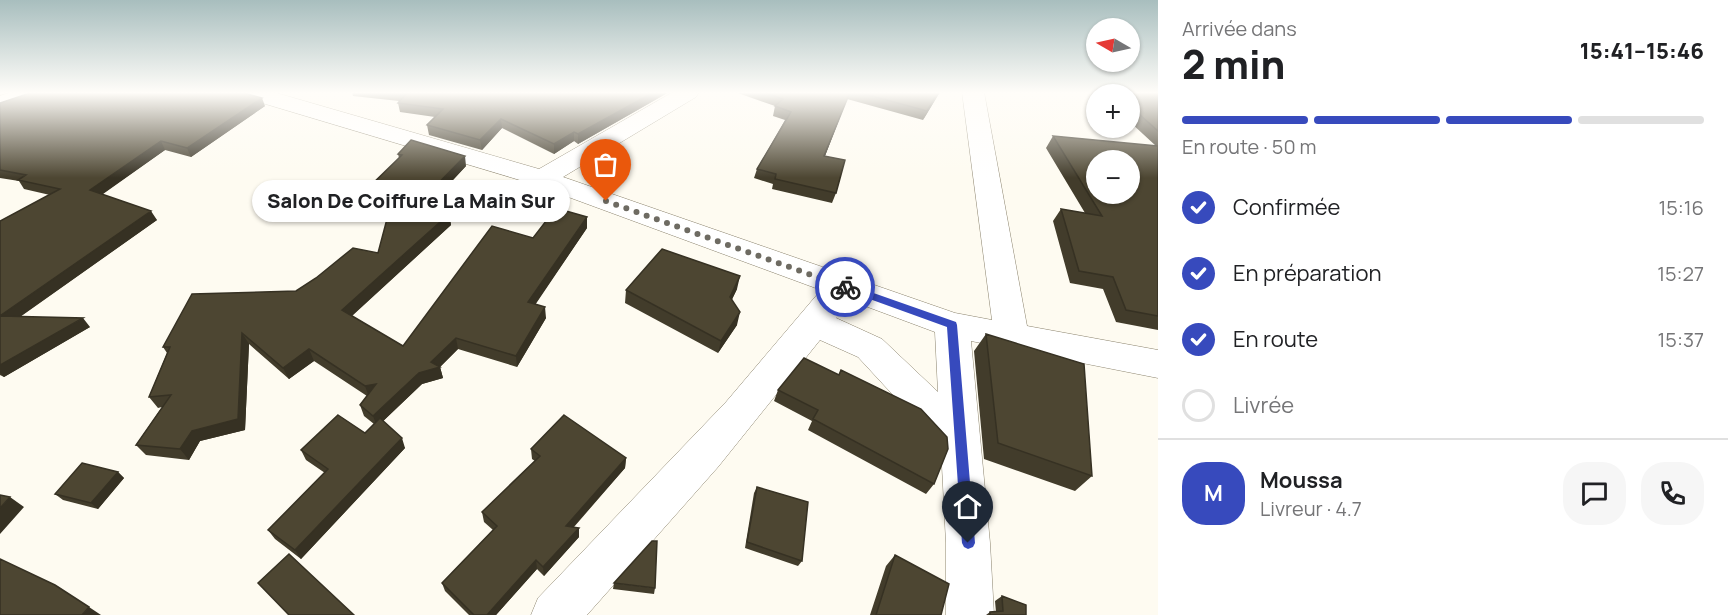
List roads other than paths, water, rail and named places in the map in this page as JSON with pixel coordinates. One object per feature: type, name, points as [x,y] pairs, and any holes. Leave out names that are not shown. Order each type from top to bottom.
[{"type":"street","points":[[347,121],[542,178],[952,325],[1158,364]]},
{"type":"street","points":[[542,178],[639,121]]},
{"type":"street","points":[[978,121],[1012,338]]},
{"type":"street","points":[[555,615],[706,452],[815,323],[842,286]]},
{"type":"street","points":[[815,323],[870,348],[960,440]]},
{"type":"street","points":[[952,325],[968,543],[970,615]]},
{"type":"place","name":"Salon De Coiffure La Main Sur","points":[[606,201]]}]
